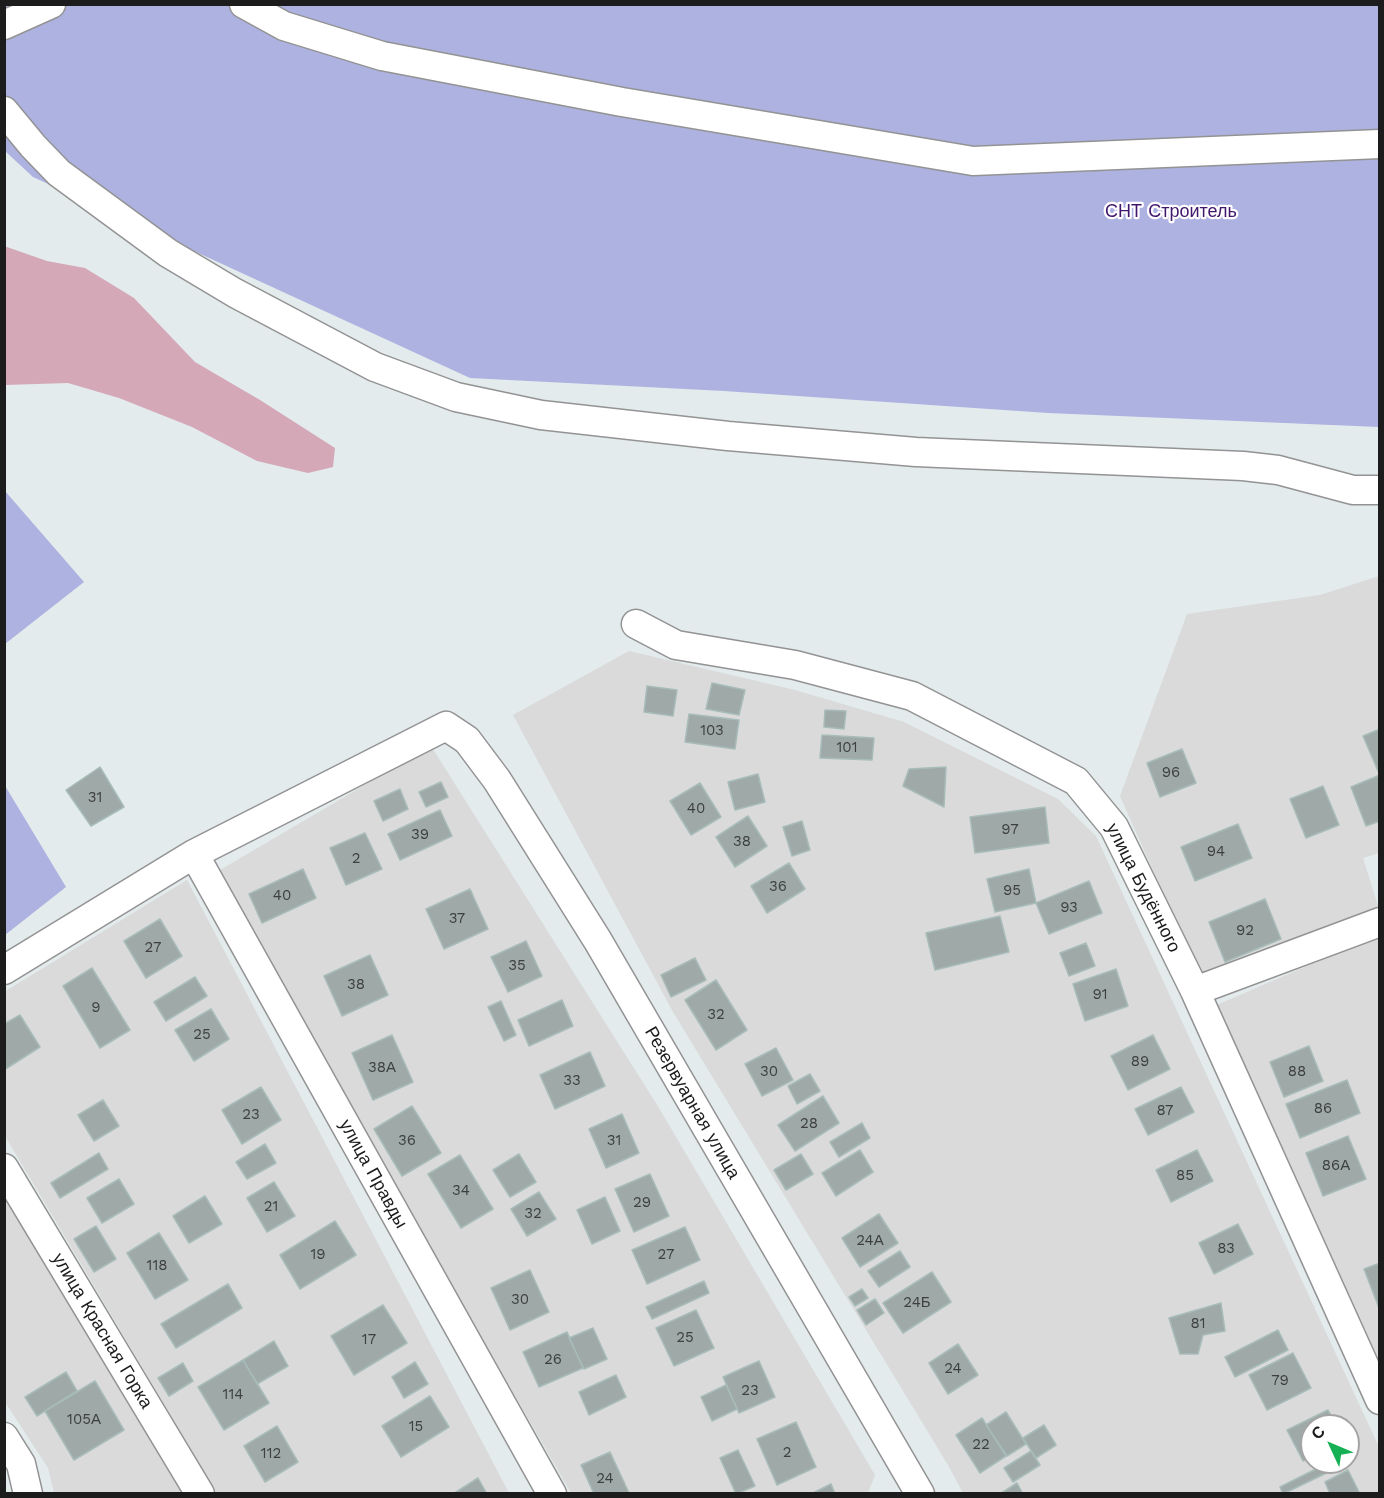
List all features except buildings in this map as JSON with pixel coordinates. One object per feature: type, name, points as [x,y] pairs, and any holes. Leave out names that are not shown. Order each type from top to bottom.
[{"type":"street","points":[[4,25],[51,4]]},
{"type":"street","points":[[244,4],[284,26],[382,56],[634,104],[973,161],[1380,144]]},
{"type":"street","points":[[4,111],[59,173],[168,253],[235,293],[375,367],[456,397],[541,415],[728,436],[916,452],[1243,466],[1278,470],[1353,490],[1380,490]]},
{"type":"street","name":"улица Будённого","points":[[636,624],[676,645],[795,665],[912,696],[1076,781],[1114,827],[1195,991],[1380,1400]]},
{"type":"street","name":"Резервуарная улица","points":[[194,854],[447,726],[467,740],[497,780],[598,941],[916,1492]]},
{"type":"street","points":[[4,970],[194,854]]},
{"type":"street","name":"улица Правды","points":[[194,854],[552,1494]]},
{"type":"street","points":[[1195,991],[1380,922]]},
{"type":"street","name":"улица Красная Горка","points":[[4,1168],[200,1494]]},
{"type":"street","points":[[4,1437],[21,1464],[28,1494]]},
{"type":"shaded area","points":[[4,246],[47,261],[85,268],[134,298],[195,362],[335,448],[333,467],[308,473],[257,461],[192,427],[119,398],[68,383],[5,385]]},
{"type":"shaded area","points":[[1379,576],[1379,853],[1363,858],[1379,909],[1200,977],[1120,796],[1187,614],[1320,595]]},
{"type":"shaded area","points":[[629,651],[795,690],[904,722],[1058,799],[1096,836],[1379,1447],[1379,1493],[963,1493],[673,1012],[513,715]]},
{"type":"shaded area","points":[[431,746],[659,1108],[875,1475],[868,1493],[571,1493],[215,873]]},
{"type":"shaded area","points":[[187,880],[509,1493],[217,1493],[5,1136],[4,992]]},
{"type":"shaded area","points":[[1379,935],[1379,1367],[1212,1007]]},
{"type":"shaded area","points":[[4,1195],[186,1493],[54,1493],[48,1468],[5,1402]]},
{"type":"green space","name":"СНТ Строитель","points":[[5,5],[1379,5],[1379,427],[1048,413],[724,391],[470,378],[33,177],[5,151]]},
{"type":"green space","points":[[5,491],[84,582],[4,644]]},
{"type":"green space","points":[[4,784],[66,887],[5,935],[4,935]]}]
